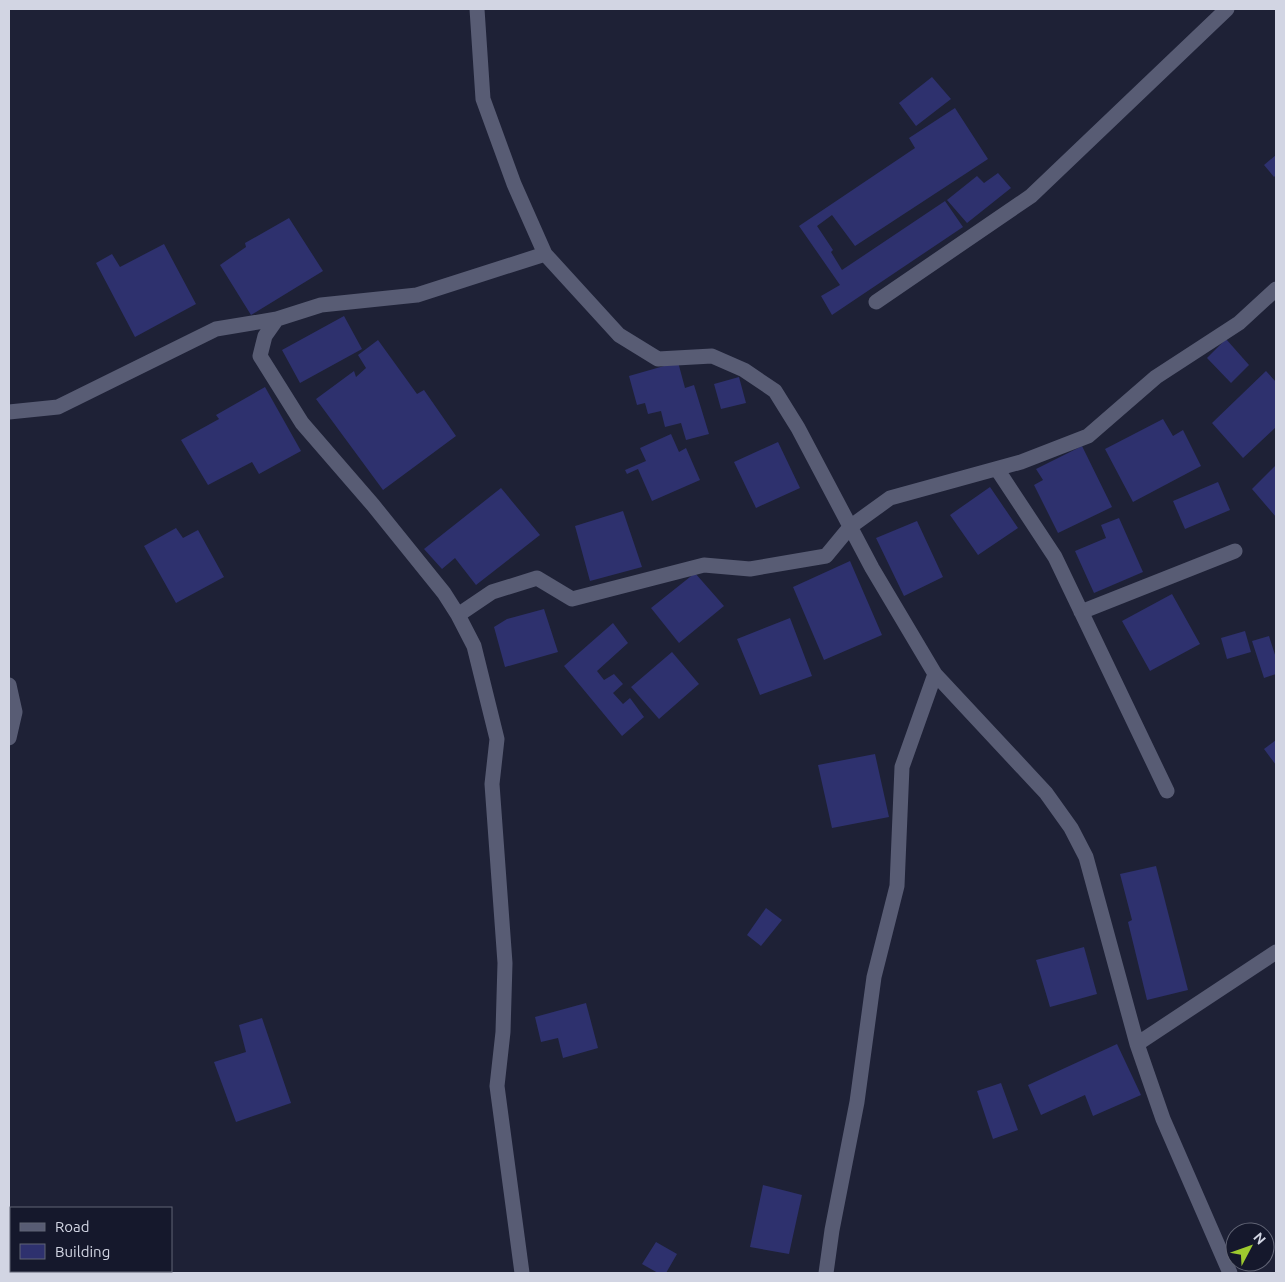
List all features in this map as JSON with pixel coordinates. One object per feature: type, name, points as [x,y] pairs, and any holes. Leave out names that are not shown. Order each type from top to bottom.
[{"type":"street","points":[[477,9],[483,99],[514,184],[545,254],[619,335],[658,359],[712,356],[744,370],[775,391],[798,428],[872,568],[935,674],[1046,793],[1071,828],[1086,858],[1137,1044],[1163,1119],[1230,1273]]},
{"type":"street","points":[[876,302],[1030,196],[1227,9]]},
{"type":"street","points":[[9,412],[58,407],[216,329],[277,319],[321,305],[417,295],[545,254]]},
{"type":"street","points":[[458,615],[492,592],[537,578],[572,599],[704,565],[750,569],[826,556],[850,527],[890,498],[1021,462],[1088,436],[1156,377],[1238,323],[1276,289]]},
{"type":"street","points":[[277,319],[265,336],[260,356],[302,423],[372,504],[444,593],[474,646],[497,739],[492,784],[505,964],[503,1032],[497,1086],[522,1273]]},
{"type":"street","points":[[997,469],[1055,557],[1167,791]]},
{"type":"street","points":[[1081,612],[1235,551]]},
{"type":"street","points":[[826,1273],[832,1230],[857,1102],[874,977],[897,886],[902,767],[935,674]]},
{"type":"street","points":[[9,685],[15,712],[9,738]]},
{"type":"street","points":[[1137,1044],[1276,952]]},
{"type":"building","points":[[932,77],[951,99],[916,126],[899,103]]},
{"type":"building","points":[[955,108],[988,159],[855,246],[832,215],[817,226],[833,250],[831,252],[842,270],[945,201],[963,227],[832,315],[821,296],[840,285],[799,226],[915,148],[909,138]]},
{"type":"building","points":[[1276,155],[1276,175],[1274,177],[1264,165]]},
{"type":"building","points":[[998,173],[1011,188],[967,223],[947,200],[977,176],[984,183]]},
{"type":"building","points":[[289,218],[323,271],[251,315],[220,265],[246,247],[245,243]]},
{"type":"building","points":[[164,244],[196,304],[135,337],[96,263],[112,254],[120,267]]},
{"type":"building","points":[[344,316],[362,349],[300,383],[282,350]]},
{"type":"building","points":[[1226,339],[1249,365],[1231,383],[1207,358]]},
{"type":"building","points":[[378,340],[417,394],[424,390],[456,436],[383,490],[316,399],[354,371],[356,377],[366,368],[358,355]]},
{"type":"building","points":[[678,362],[685,388],[694,385],[709,434],[686,440],[681,423],[665,427],[661,411],[648,414],[645,403],[637,405],[629,376]]},
{"type":"building","points":[[1266,371],[1276,382],[1276,427],[1243,458],[1212,423]]},
{"type":"building","points":[[739,377],[746,403],[721,409],[714,384]]},
{"type":"building","points":[[265,387],[301,451],[259,474],[252,462],[208,485],[181,440],[219,419],[216,415]]},
{"type":"building","points":[[1163,419],[1173,436],[1183,430],[1201,466],[1133,502],[1105,449]]},
{"type":"building","points":[[671,434],[679,452],[686,448],[700,480],[652,501],[638,469],[627,474],[625,470],[646,461],[640,448]]},
{"type":"building","points":[[778,442],[800,488],[756,508],[734,462]]},
{"type":"building","points":[[1082,446],[1112,507],[1058,533],[1034,485],[1043,480],[1036,469]]},
{"type":"building","points":[[1276,465],[1276,517],[1252,489]]},
{"type":"building","points":[[1218,482],[1230,510],[1185,529],[1173,501]]},
{"type":"building","points":[[990,487],[1018,528],[978,555],[950,515]]},
{"type":"building","points":[[501,488],[540,535],[476,585],[455,558],[442,569],[424,549]]},
{"type":"building","points":[[623,511],[642,567],[590,581],[575,526]]},
{"type":"building","points":[[1119,518],[1143,572],[1094,593],[1075,551],[1106,538],[1101,525]]},
{"type":"building","points":[[917,521],[943,577],[904,596],[876,538]]},
{"type":"building","points":[[176,528],[183,538],[198,530],[224,577],[176,603],[144,546]]},
{"type":"building","points":[[850,561],[882,635],[824,660],[793,587]]},
{"type":"building","points":[[695,573],[724,606],[679,643],[651,608]]},
{"type":"building","points":[[1172,594],[1200,644],[1150,671],[1122,621]]},
{"type":"building","points":[[544,609],[558,652],[505,667],[494,627],[507,619]]},
{"type":"building","points":[[790,618],[812,676],[760,695],[737,639]]},
{"type":"building","points":[[613,623],[628,643],[597,671],[604,680],[614,674],[623,684],[613,693],[623,704],[630,698],[644,717],[622,736],[564,666]]},
{"type":"building","points":[[1245,631],[1251,652],[1227,659],[1221,638]]},
{"type":"building","points":[[1269,636],[1276,658],[1276,674],[1264,678],[1252,641]]},
{"type":"building","points":[[672,652],[699,684],[659,719],[631,687]]},
{"type":"building","points":[[1276,740],[1276,765],[1264,749]]},
{"type":"building","points":[[875,754],[889,817],[832,828],[818,765]]},
{"type":"building","points":[[1156,866],[1188,990],[1147,1000],[1128,922],[1132,920],[1120,874]]},
{"type":"building","points":[[766,908],[782,920],[761,946],[747,935]]},
{"type":"building","points":[[1084,947],[1097,994],[1050,1007],[1036,960]]},
{"type":"building","points":[[586,1003],[598,1048],[563,1058],[558,1038],[541,1042],[535,1017]]},
{"type":"building","points":[[262,1018],[291,1103],[236,1122],[214,1062],[246,1052],[239,1025]]},
{"type":"building","points":[[1117,1044],[1141,1095],[1093,1116],[1085,1095],[1041,1115],[1028,1085]]},
{"type":"building","points":[[1001,1083],[1018,1130],[993,1139],[977,1091]]},
{"type":"building","points":[[763,1185],[802,1195],[789,1254],[750,1247]]},
{"type":"building","points":[[656,1242],[677,1254],[666,1273],[658,1273],[642,1264]]}]
